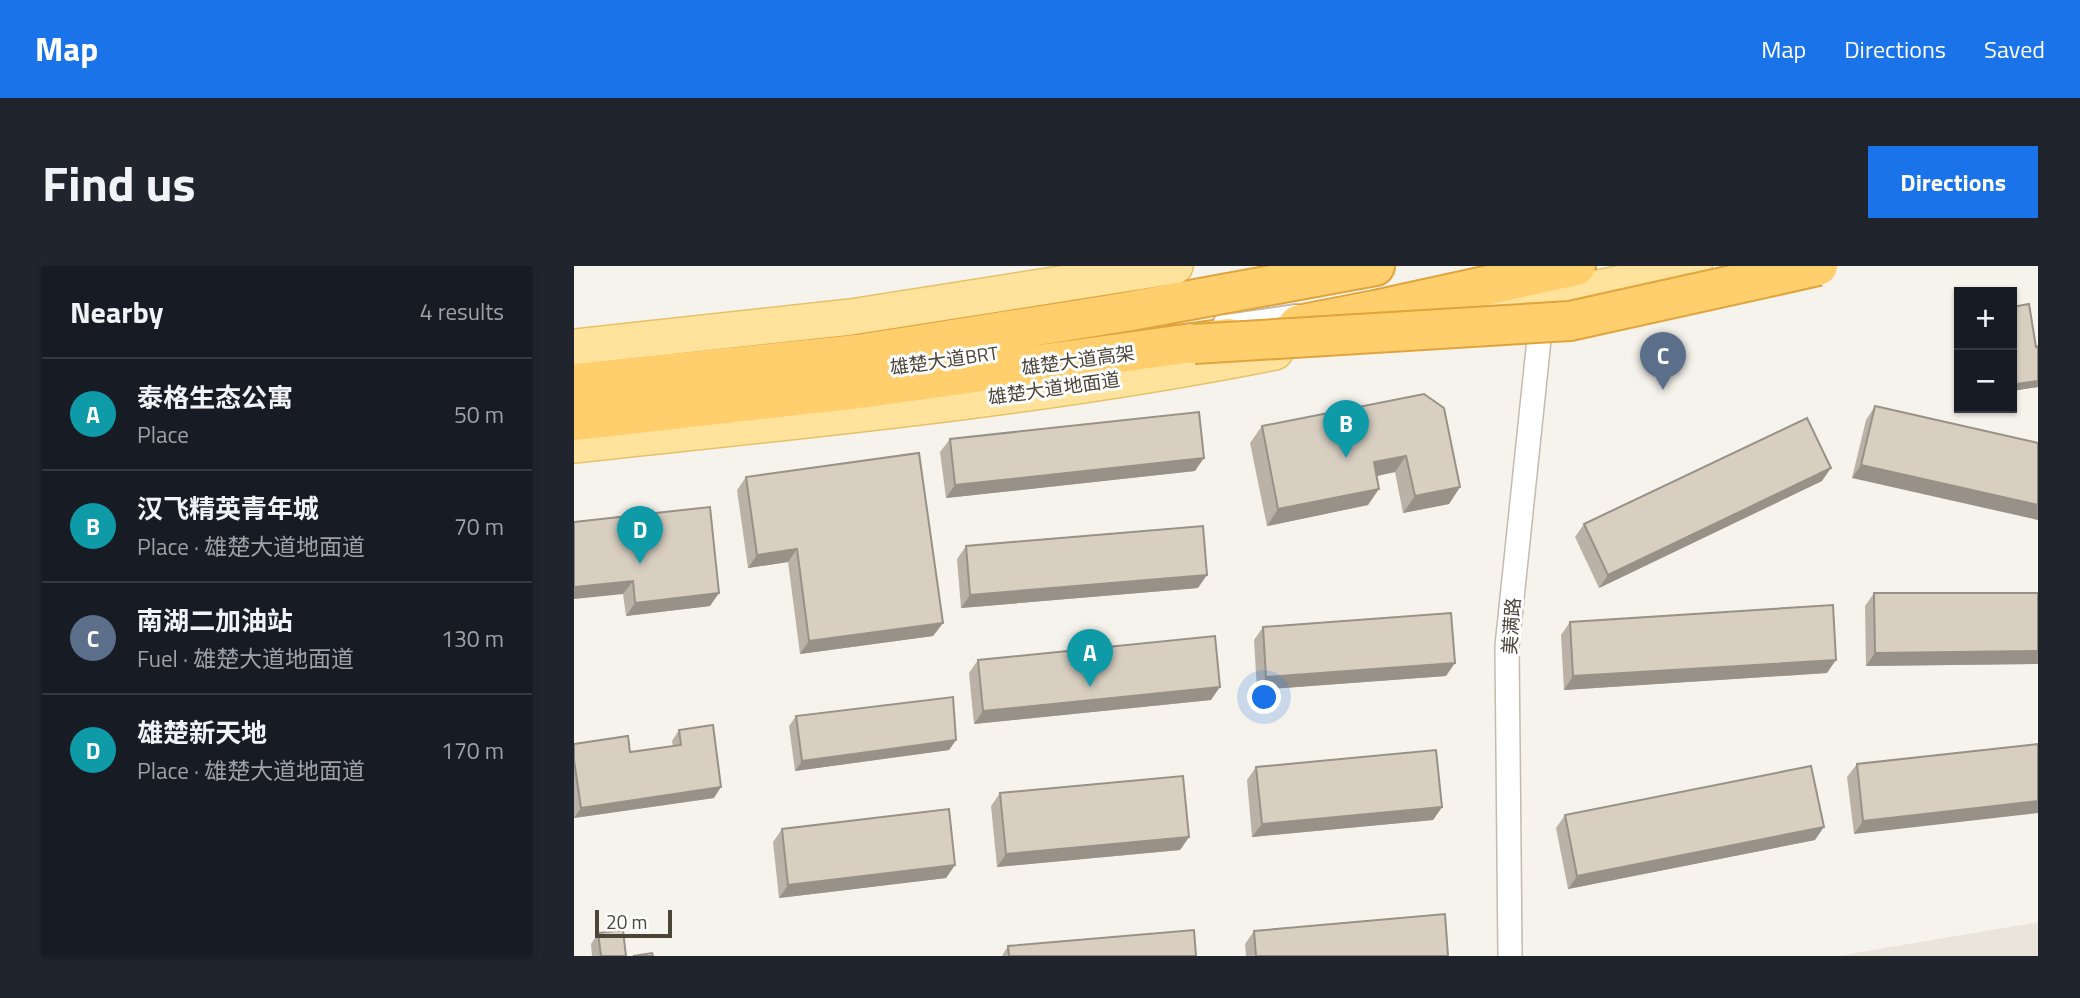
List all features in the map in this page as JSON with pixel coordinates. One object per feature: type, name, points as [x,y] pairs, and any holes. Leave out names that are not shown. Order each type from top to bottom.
[{"type":"highway","name":"雄楚大道高架","points":[[574,383],[858,354],[1125,312],[1375,266]]},
{"type":"highway","name":"雄楚大道高架","points":[[574,421],[867,388],[1198,334],[1376,310],[1576,266]]},
{"type":"highway","points":[[1198,334],[1570,321],[1818,266]]},
{"type":"main road","points":[[574,347],[851,317],[1117,271],[1175,266]]},
{"type":"main road","name":"雄楚大道地面道","points":[[574,445],[874,412],[1038,391],[1218,363],[1623,284],[1693,266]]},
{"type":"street","name":"美满路","points":[[1510,956],[1507,646],[1540,330],[1549,298]]},
{"type":"lane","points":[[1198,334],[1311,307]]},
{"type":"lane","points":[[574,410],[615,404]]},
{"type":"shaded area","points":[[2038,922],[2038,956],[1838,956]]},
{"type":"building","points":[[2029,304],[2036,347],[2038,346],[2038,381],[2017,384],[2017,306]]},
{"type":"building","points":[[1424,394],[1444,408],[1460,487],[1415,496],[1406,456],[1374,462],[1379,489],[1278,509],[1262,426]]},
{"type":"building","points":[[1875,406],[2038,443],[2038,505],[1861,465]]},
{"type":"building","points":[[1199,412],[1204,458],[955,485],[950,439]]},
{"type":"building","points":[[1807,418],[1831,468],[1608,575],[1584,524]]},
{"type":"building","points":[[919,453],[943,623],[809,641],[797,549],[757,555],[746,477]]},
{"type":"building","points":[[710,507],[719,593],[635,603],[633,581],[574,587],[574,522]]},
{"type":"building","points":[[1203,526],[1207,575],[970,595],[966,546]]},
{"type":"building","points":[[1874,593],[2038,593],[2038,651],[1875,653]]},
{"type":"building","points":[[1833,605],[1836,660],[1573,676],[1570,622]]},
{"type":"building","points":[[1451,613],[1455,663],[1266,677],[1263,627]]},
{"type":"building","points":[[1215,636],[1220,687],[983,711],[978,660]]},
{"type":"building","points":[[953,697],[956,740],[802,761],[796,716]]},
{"type":"building","points":[[713,725],[721,787],[581,808],[574,744],[628,736],[630,752],[681,745],[679,730]]},
{"type":"building","points":[[2038,744],[2038,801],[1863,821],[1857,764]]},
{"type":"building","points":[[1436,750],[1442,807],[1262,824],[1256,767]]},
{"type":"building","points":[[1811,766],[1824,827],[1577,876],[1565,815]]},
{"type":"building","points":[[1183,776],[1189,837],[1006,854],[1000,793]]},
{"type":"building","points":[[949,809],[955,865],[788,885],[782,829]]},
{"type":"building","points":[[1445,914],[1448,956],[1256,956],[1254,931]]},
{"type":"building","points":[[623,930],[626,956],[601,956],[598,933]]},
{"type":"building","points":[[1194,930],[1196,956],[1009,956],[1008,946]]},
{"type":"place","name":"南湖二加油站","points":[[1663,390]]},
{"type":"place","name":"汉飞精英青年城","points":[[1346,458]]},
{"type":"place","name":"雄楚新天地","points":[[640,564]]},
{"type":"place","name":"泰格生态公寓","points":[[1090,687]]}]
